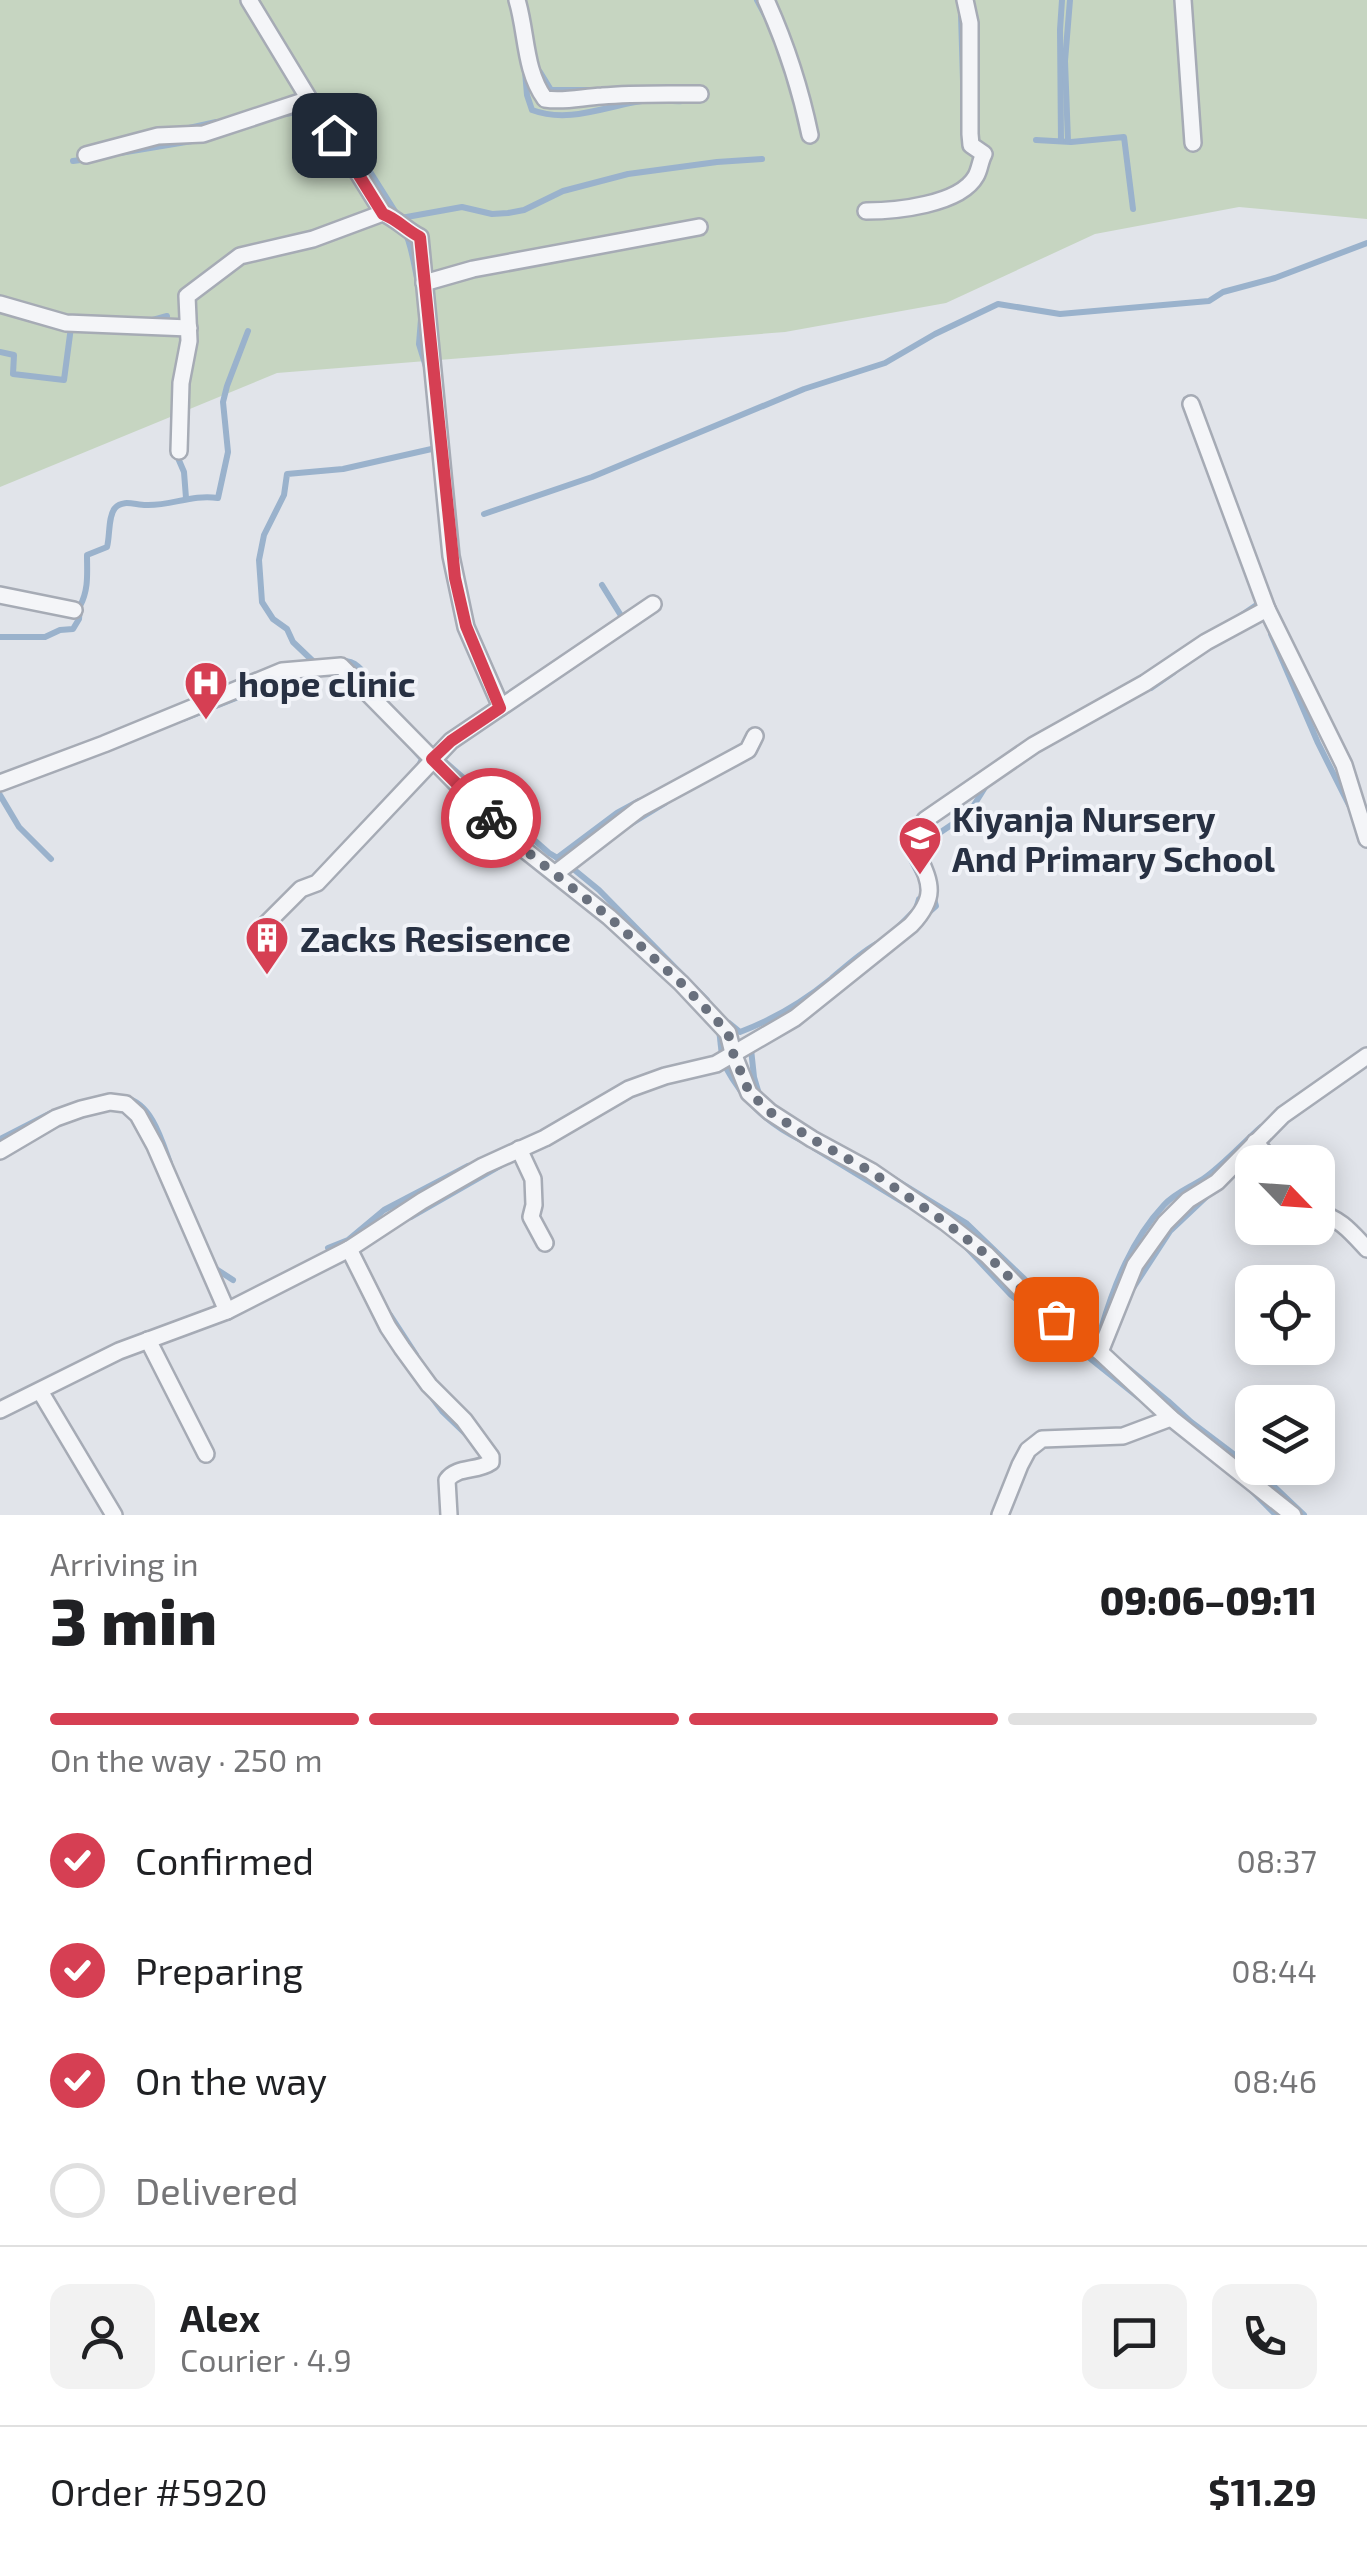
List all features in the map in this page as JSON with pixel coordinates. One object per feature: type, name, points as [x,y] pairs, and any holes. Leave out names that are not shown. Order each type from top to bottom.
[{"type":"street","points":[[249,0],[383,214]]},
{"type":"street","points":[[516,0],[530,70],[545,99],[700,94]]},
{"type":"street","points":[[766,0],[798,82],[810,134]]},
{"type":"street","points":[[866,212],[943,200],[976,177],[984,154],[971,145],[970,23],[965,0]]},
{"type":"street","points":[[1183,0],[1194,142]]},
{"type":"street","points":[[86,155],[158,136],[203,134],[309,99]]},
{"type":"street","points":[[179,451],[182,383],[189,341],[188,296],[240,256],[313,239],[383,214],[420,237],[458,600],[500,708]]},
{"type":"street","points":[[424,283],[473,269],[699,227]]},
{"type":"street","points":[[0,304],[66,323],[188,328]]},
{"type":"street","points":[[1191,404],[1267,610],[1344,765],[1367,839]]},
{"type":"street","points":[[0,595],[74,610]]},
{"type":"street","points":[[264,927],[301,889],[317,883],[451,741],[653,604]]},
{"type":"street","points":[[0,1410],[148,1340],[227,1311],[349,1249],[422,1201],[629,1090],[664,1076],[716,1064],[795,1018],[924,912],[930,885],[914,846],[925,820],[1034,745],[1267,610]]},
{"type":"street","points":[[0,783],[282,671],[341,666],[511,839],[609,917],[681,983],[728,1033],[749,1092],[770,1112],[870,1171],[945,1222],[987,1255],[1034,1302],[1100,1352],[1171,1418],[1293,1515]]},
{"type":"street","points":[[556,873],[638,809],[748,750],[754,736]]},
{"type":"street","points":[[1259,1145],[1284,1115],[1367,1056]]},
{"type":"street","points":[[0,1151],[81,1108],[110,1102],[126,1104],[138,1116],[154,1146],[227,1311]]},
{"type":"street","points":[[519,1149],[533,1179],[531,1217],[545,1243]]},
{"type":"street","points":[[1100,1352],[1134,1265],[1188,1200],[1235,1166]]},
{"type":"street","points":[[1335,1219],[1367,1250]]},
{"type":"street","points":[[349,1249],[402,1348],[491,1457],[486,1466],[450,1475],[449,1515]]},
{"type":"street","points":[[148,1340],[206,1454]]},
{"type":"street","points":[[40,1391],[114,1515]]},
{"type":"street","points":[[1000,1515],[1028,1450],[1042,1440],[1122,1436],[1171,1418]]},
{"type":"green space","points":[[0,0],[1367,0],[1367,219],[1239,207],[1095,234],[946,303],[785,332],[277,373],[0,487]]},
{"type":"waterway","points":[[757,0],[766,17]]},
{"type":"waterway","points":[[1061,141],[1062,0]]},
{"type":"waterway","points":[[1068,141],[1065,61],[1070,0]]},
{"type":"waterway","points":[[961,14],[963,81]]},
{"type":"waterway","points":[[525,71],[532,110],[547,114],[577,114],[651,100],[682,101]]},
{"type":"waterway","points":[[540,72],[551,90],[592,90]]},
{"type":"waterway","points":[[285,114],[317,109]]},
{"type":"waterway","points":[[189,128],[216,122]]},
{"type":"waterway","points":[[1036,140],[1071,142],[1124,137],[1133,209]]},
{"type":"waterway","points":[[120,153],[192,141]]},
{"type":"waterway","points":[[73,161],[88,159]]},
{"type":"waterway","points":[[401,218],[462,207],[492,214],[508,213],[524,210],[563,191],[628,174],[762,159]]},
{"type":"waterway","points":[[364,162],[398,216]]},
{"type":"waterway","points":[[405,232],[418,282]]},
{"type":"waterway","points":[[484,514],[592,477],[804,389],[885,363],[998,304],[1060,314],[1209,301],[1223,292],[1275,278],[1367,243]]},
{"type":"waterway","points":[[149,321],[167,316]]},
{"type":"waterway","points":[[421,319],[419,344],[427,370]]},
{"type":"waterway","points":[[0,352],[14,355],[13,374],[64,380],[74,327]]},
{"type":"waterway","points":[[76,608],[85,593],[87,555],[107,547],[111,516],[118,505],[218,498],[228,452],[223,402],[248,331]]},
{"type":"waterway","points":[[316,664],[262,602],[259,560],[264,535],[284,495],[287,474],[343,469],[436,448]]},
{"type":"waterway","points":[[175,451],[184,472],[186,498]]},
{"type":"waterway","points":[[602,585],[625,622]]},
{"type":"waterway","points":[[1239,617],[1258,604]]},
{"type":"waterway","points":[[0,637],[45,637],[73,629],[80,607]]},
{"type":"waterway","points":[[1271,634],[1349,805]]},
{"type":"waterway","points":[[339,661],[353,663],[363,671],[379,695]]},
{"type":"waterway","points":[[1151,688],[1174,672]]},
{"type":"waterway","points":[[183,719],[241,696]]},
{"type":"waterway","points":[[407,742],[422,759],[418,768]]},
{"type":"waterway","points":[[443,760],[549,853],[599,890],[707,1000]]},
{"type":"waterway","points":[[924,856],[932,838],[969,813],[989,781]]},
{"type":"waterway","points":[[0,795],[19,827],[51,859]]},
{"type":"waterway","points":[[557,858],[639,801]]},
{"type":"waterway","points":[[629,825],[665,803]]},
{"type":"waterway","points":[[909,842],[905,848],[919,875]]},
{"type":"waterway","points":[[927,914],[936,906],[932,892]]},
{"type":"waterway","points":[[894,931],[924,897]]},
{"type":"waterway","points":[[729,1023],[740,1032],[776,1016],[876,944]]},
{"type":"waterway","points":[[719,1029],[722,1056]]},
{"type":"waterway","points":[[751,1049],[759,1094]]},
{"type":"waterway","points":[[718,1068],[725,1066],[740,1090],[768,1119],[803,1141]]},
{"type":"waterway","points":[[126,1098],[149,1115],[170,1163]]},
{"type":"waterway","points":[[0,1139],[51,1113]]},
{"type":"waterway","points":[[1095,1338],[1125,1263],[1153,1218],[1168,1201],[1210,1174],[1261,1127]]},
{"type":"waterway","points":[[814,1148],[906,1204]]},
{"type":"waterway","points":[[328,1248],[348,1240],[384,1210],[468,1166]]},
{"type":"waterway","points":[[411,1217],[500,1166]]},
{"type":"waterway","points":[[891,1177],[966,1223],[1063,1316]]},
{"type":"waterway","points":[[1133,1288],[1170,1231],[1206,1197]]},
{"type":"waterway","points":[[967,1248],[1011,1295],[1138,1397]]},
{"type":"waterway","points":[[213,1267],[233,1280]]},
{"type":"waterway","points":[[390,1315],[416,1355]]},
{"type":"waterway","points":[[1123,1364],[1265,1478],[1304,1515]]},
{"type":"waterway","points":[[433,1399],[469,1437]]},
{"type":"waterway","points":[[1252,1491],[1276,1515]]},
{"type":"way so far","points":[[491,818],[511,839],[609,917],[712,1015],[728,1033],[749,1092],[770,1112],[870,1171],[945,1222],[1056,1319]]},
{"type":"place","name":"hope clinic","points":[[206,721]]},
{"type":"place","name":"Kiyanja Nursery And Primary School","points":[[920,876]]},
{"type":"place","name":"Zacks Resisence","points":[[267,976]]},
{"type":"route","points":[[334,135],[383,214],[420,237],[458,600],[500,708],[432,759],[491,818]]}]
